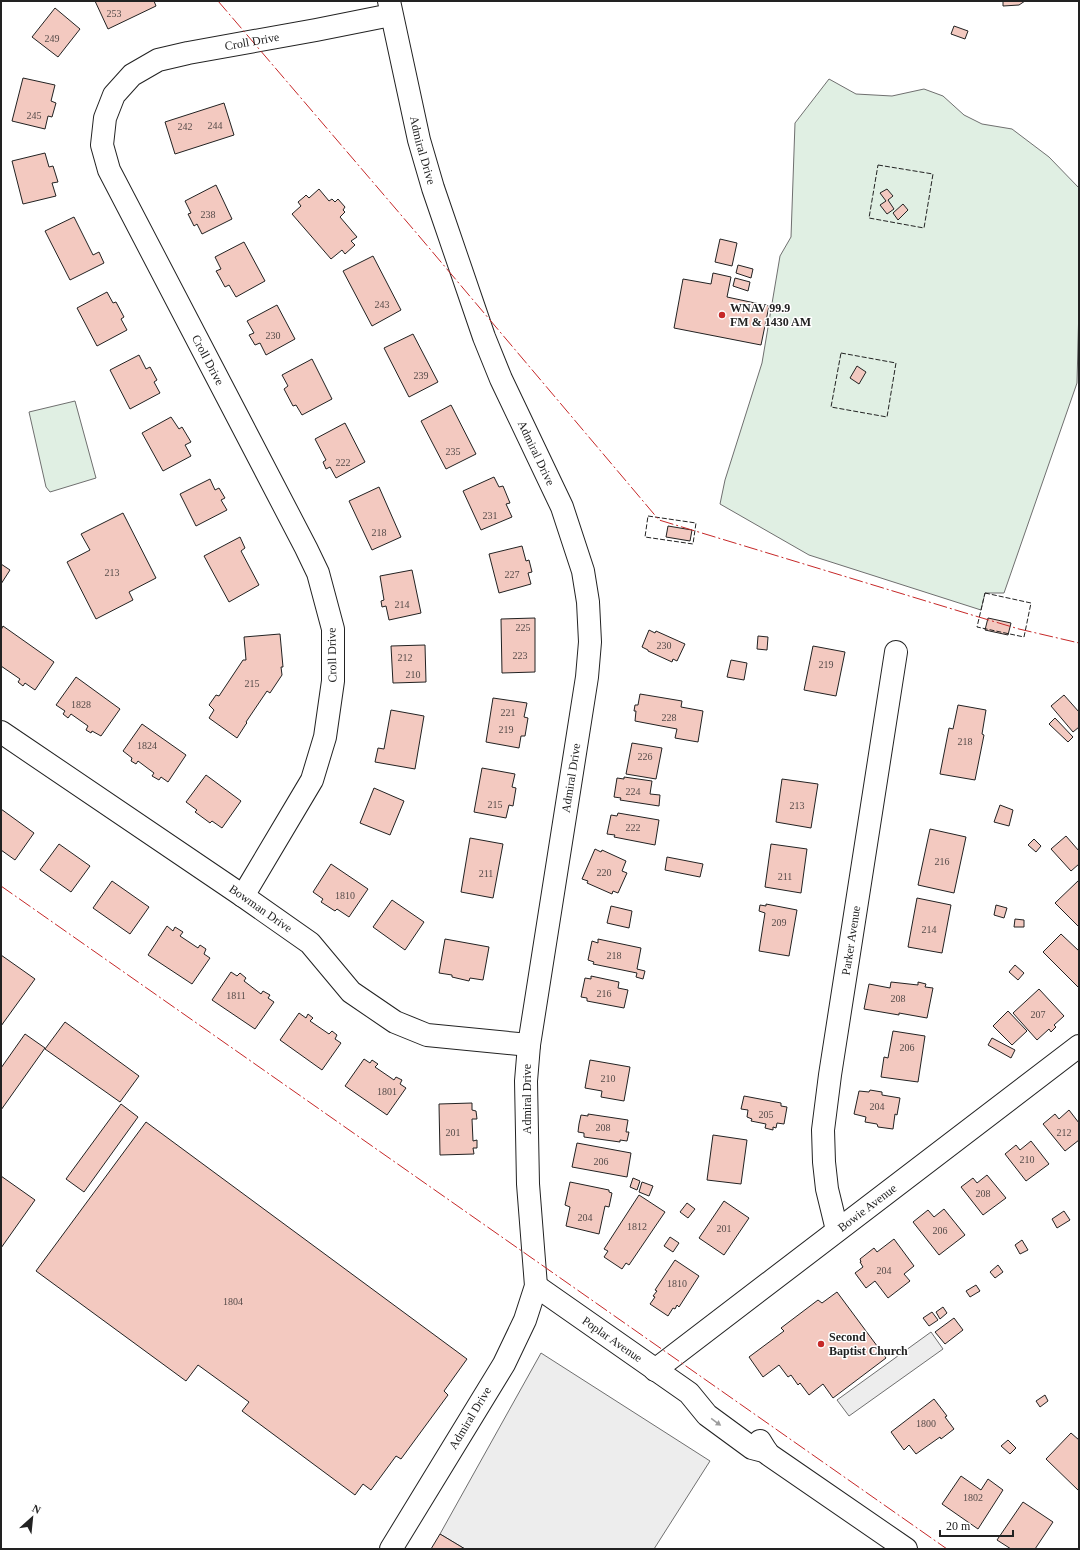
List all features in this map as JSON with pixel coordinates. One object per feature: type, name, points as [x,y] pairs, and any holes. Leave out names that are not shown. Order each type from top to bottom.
[{"type":"street","name":"Croll Drive","points":[[243,896],[312,780],[325,737],[334,680],[333,629],[318,574],[306,548],[109,170],[102,145],[105,118],[114,95],[132,75],[158,60],[188,53],[316,30],[390,8]]},
{"type":"street","name":"Admiral Drive","points":[[390,8],[419,140],[433,188],[484,337],[501,379],[562,507],[583,570],[588,602],[590,642],[587,677],[529,1045],[526,1081],[528,1184],[536,1286],[525,1320],[504,1364],[391,1549]]},
{"type":"street","name":"Parker Avenue","points":[[837,1230],[828,1189],[823,1130],[830,1075],[896,652]]},
{"type":"street","name":"Bowman Drive","points":[[1,732],[310,943],[351,992],[395,1022],[427,1035],[529,1045]]},
{"type":"street","name":"Bowie Avenue","points":[[654,1370],[1079,1046]]},
{"type":"street","name":"Poplar Avenue","points":[[536,1286],[654,1370],[689,1393],[707,1415],[752,1448],[767,1452],[906,1549]]},
{"type":"green space","points":[[829,79],[856,94],[892,96],[924,89],[943,96],[964,115],[982,124],[1012,129],[1049,157],[1079,188],[1077,383],[1004,593],[985,593],[981,610],[809,555],[720,504],[725,480],[762,363],[780,256],[791,237],[795,123]]},
{"type":"green space","points":[[75,401],[96,478],[50,492],[46,487],[29,412]]},
{"type":"shaded area","points":[[931,1332],[943,1349],[849,1416],[837,1400]]},
{"type":"shaded area","points":[[541,1353],[710,1461],[654,1549],[465,1549],[440,1534]]},
{"type":"building","points":[[95,1],[154,1],[156,6],[108,29]]},
{"type":"building","points":[[1003,1],[1025,1],[1019,5],[1003,6]]},
{"type":"building","points":[[55,8],[80,29],[58,57],[32,37]]},
{"type":"building","points":[[954,26],[968,31],[965,39],[951,34]]},
{"type":"building","points":[[23,78],[55,85],[51,101],[56,103],[52,117],[48,116],[45,129],[12,121]]},
{"type":"building","points":[[224,103],[234,135],[175,154],[165,122]]},
{"type":"building","points":[[45,153],[49,167],[53,166],[58,182],[52,183],[56,196],[23,204],[12,161]]},
{"type":"building","points":[[216,185],[232,219],[202,234],[197,224],[194,226],[188,214],[191,213],[185,201]]},
{"type":"building","points":[[319,189],[329,201],[332,199],[335,202],[338,199],[345,207],[343,210],[345,212],[340,217],[357,237],[351,241],[355,245],[345,254],[342,250],[331,259],[292,214],[301,206],[298,202],[306,195],[309,198]]},
{"type":"building","points":[[887,189],[893,196],[888,200],[894,209],[887,214],[880,205],[886,201],[880,193]]},
{"type":"building","points":[[903,204],[908,210],[898,220],[893,213]]},
{"type":"building","points":[[74,217],[93,255],[99,252],[104,263],[70,280],[45,231]]},
{"type":"building","points":[[720,239],[737,243],[732,266],[715,262]]},
{"type":"building","points":[[244,242],[265,281],[236,297],[229,285],[225,287],[216,271],[221,269],[215,257]]},
{"type":"building","points":[[373,256],[401,310],[372,326],[343,271]]},
{"type":"building","points":[[738,265],[753,269],[751,278],[736,273]]},
{"type":"building","name":"WNAV 99.9 FM & 1430 AM","points":[[713,273],[731,277],[727,297],[769,306],[761,345],[674,328],[683,279],[711,284]]},
{"type":"building","points":[[735,278],[750,282],[748,291],[733,286]]},
{"type":"building","points":[[107,292],[113,303],[116,302],[124,317],[121,319],[127,330],[97,346],[77,308]]},
{"type":"building","points":[[277,305],[295,339],[266,355],[260,343],[255,345],[249,335],[254,333],[247,321]]},
{"type":"building","points":[[413,334],[438,382],[409,397],[384,348]]},
{"type":"building","points":[[139,355],[146,369],[150,367],[157,380],[154,382],[160,393],[130,409],[110,370]]},
{"type":"building","points":[[312,359],[332,399],[302,415],[296,405],[293,406],[284,389],[288,386],[282,375]]},
{"type":"building","points":[[857,366],[866,372],[859,384],[850,378]]},
{"type":"building","points":[[451,405],[476,454],[446,469],[421,421]]},
{"type":"building","points":[[171,417],[179,429],[182,427],[191,442],[185,445],[191,456],[163,471],[142,433]]},
{"type":"building","points":[[345,423],[365,462],[336,478],[330,467],[326,469],[323,462],[326,460],[315,439]]},
{"type":"building","points":[[494,477],[499,487],[503,486],[510,503],[506,504],[512,517],[481,530],[463,491]]},
{"type":"building","points":[[210,479],[215,490],[219,488],[225,498],[221,500],[227,510],[196,526],[180,494]]},
{"type":"building","points":[[379,487],[401,537],[372,550],[349,501]]},
{"type":"building","points":[[123,513],[156,578],[129,592],[133,600],[96,619],[67,562],[90,550],[81,534]]},
{"type":"building","points":[[668,526],[692,530],[690,541],[666,537]]},
{"type":"building","points":[[240,537],[245,548],[241,551],[259,585],[229,602],[204,556]]},
{"type":"building","points":[[522,546],[526,561],[529,560],[532,572],[528,573],[531,584],[499,593],[489,554]]},
{"type":"building","points":[[1,564],[10,570],[1,584]]},
{"type":"building","points":[[412,570],[421,613],[389,620],[386,606],[382,607],[381,601],[384,600],[380,576]]},
{"type":"building","points":[[535,618],[535,672],[502,673],[501,619]]},
{"type":"building","points":[[988,618],[1011,623],[1008,635],[985,630]]},
{"type":"building","points":[[3,626],[54,662],[35,690],[25,683],[23,686],[18,682],[20,679],[1,666],[1,630]]},
{"type":"building","points":[[649,630],[655,633],[656,631],[685,644],[677,661],[673,659],[672,662],[642,647]]},
{"type":"building","points":[[280,634],[283,667],[281,667],[282,675],[270,693],[267,691],[237,738],[209,718],[214,710],[209,705],[216,695],[219,696],[243,660],[246,660],[244,637]]},
{"type":"building","points":[[758,636],[768,637],[767,650],[757,649]]},
{"type":"building","points":[[425,645],[426,682],[393,683],[391,646]]},
{"type":"building","points":[[813,646],[845,652],[836,696],[804,690]]},
{"type":"building","points":[[731,660],[747,663],[744,680],[727,677]]},
{"type":"building","points":[[76,677],[120,709],[101,736],[92,731],[91,733],[86,730],[88,726],[71,714],[68,718],[63,714],[65,711],[56,705]]},
{"type":"building","points":[[640,694],[682,701],[681,707],[703,711],[698,742],[675,738],[677,729],[635,721],[635,705],[638,705]]},
{"type":"building","points":[[1064,695],[1079,712],[1079,727],[1073,732],[1051,706]]},
{"type":"building","points":[[493,698],[527,703],[524,717],[528,718],[525,736],[521,736],[519,748],[486,742]]},
{"type":"building","points":[[958,705],[986,710],[982,734],[984,735],[975,780],[940,774],[949,728],[953,729]]},
{"type":"building","points":[[391,710],[424,716],[415,769],[375,762],[378,748],[384,749]]},
{"type":"building","points":[[1055,718],[1073,737],[1068,742],[1049,724]]},
{"type":"building","points":[[142,724],[186,755],[168,782],[161,777],[159,780],[152,776],[154,773],[138,761],[136,764],[131,761],[132,758],[123,751]]},
{"type":"building","points":[[632,743],[662,748],[656,779],[626,774]]},
{"type":"building","points":[[482,768],[515,774],[512,787],[516,788],[513,806],[509,805],[506,818],[474,812]]},
{"type":"building","points":[[206,775],[241,801],[222,828],[212,821],[210,823],[195,812],[197,810],[186,802]]},
{"type":"building","points":[[624,777],[652,781],[650,794],[660,795],[659,806],[620,800],[621,798],[614,797],[617,778],[624,779]]},
{"type":"building","points":[[782,779],[818,784],[811,828],[776,822]]},
{"type":"building","points":[[374,788],[404,801],[390,835],[360,823]]},
{"type":"building","points":[[1000,805],[1013,810],[1009,826],[994,822]]},
{"type":"building","points":[[1,809],[34,833],[15,860],[1,850]]},
{"type":"building","points":[[618,813],[659,820],[655,845],[614,837],[615,835],[607,834],[611,815],[617,816]]},
{"type":"building","points":[[930,829],[966,837],[954,893],[918,885]]},
{"type":"building","points":[[1066,836],[1079,851],[1079,864],[1071,871],[1051,849]]},
{"type":"building","points":[[470,838],[503,844],[493,898],[461,892]]},
{"type":"building","points":[[1034,839],[1041,846],[1036,852],[1028,845]]},
{"type":"building","points":[[59,844],[90,866],[71,892],[40,870]]},
{"type":"building","points":[[771,844],[807,849],[801,893],[765,887]]},
{"type":"building","points":[[595,849],[601,852],[602,850],[626,861],[622,871],[627,873],[618,893],[613,891],[612,894],[587,883],[588,881],[582,879]]},
{"type":"building","points":[[667,857],[703,864],[700,877],[665,870]]},
{"type":"building","points":[[331,864],[368,889],[349,917],[337,909],[335,911],[321,902],[323,899],[313,892]]},
{"type":"building","points":[[1079,880],[1079,927],[1055,903]]},
{"type":"building","points":[[112,881],[149,907],[130,934],[93,908]]},
{"type":"building","points":[[917,898],[951,905],[942,953],[908,947]]},
{"type":"building","points":[[392,900],[424,922],[405,950],[373,927]]},
{"type":"building","points":[[766,904],[797,910],[789,956],[759,951],[765,913],[759,911],[760,905],[766,906]]},
{"type":"building","points":[[996,905],[1007,908],[1004,918],[994,915]]},
{"type":"building","points":[[611,906],[632,911],[629,928],[607,923]]},
{"type":"building","points":[[1015,919],[1024,920],[1024,927],[1014,927]]},
{"type":"building","points":[[167,926],[173,931],[175,927],[183,932],[180,936],[198,948],[200,945],[206,949],[204,954],[210,958],[192,984],[148,955]]},
{"type":"building","points":[[1061,934],[1079,951],[1078,987],[1043,952]]},
{"type":"building","points":[[445,939],[489,947],[483,980],[470,978],[469,981],[452,977],[452,975],[439,973]]},
{"type":"building","points":[[598,939],[641,948],[637,969],[645,971],[643,979],[636,977],[637,973],[593,964],[594,962],[588,960],[592,941],[598,943]]},
{"type":"building","points":[[1,955],[35,979],[1,1026]]},
{"type":"building","points":[[1015,965],[1024,973],[1018,980],[1009,972]]},
{"type":"building","points":[[231,972],[237,976],[240,973],[246,978],[244,981],[261,994],[263,991],[270,995],[268,998],[274,1002],[255,1029],[212,1000]]},
{"type":"building","points":[[591,976],[619,982],[618,988],[628,990],[624,1008],[587,1001],[587,998],[581,997],[585,978],[591,979]]},
{"type":"building","points":[[891,982],[918,985],[918,982],[926,984],[925,987],[933,988],[927,1018],[864,1009],[869,984],[890,988]]},
{"type":"building","points":[[1039,989],[1064,1016],[1054,1025],[1056,1027],[1051,1032],[1049,1029],[1037,1040],[1013,1013]]},
{"type":"building","points":[[1008,1011],[1027,1031],[1012,1045],[993,1026]]},
{"type":"building","points":[[299,1013],[306,1018],[308,1014],[313,1018],[310,1021],[329,1034],[332,1031],[337,1035],[335,1039],[341,1043],[322,1070],[280,1040]]},
{"type":"building","points":[[65,1022],[139,1076],[120,1102],[45,1049]]},
{"type":"building","points":[[893,1031],[925,1036],[918,1082],[881,1077],[884,1057],[888,1058]]},
{"type":"building","points":[[25,1034],[45,1048],[1,1110],[1,1068]]},
{"type":"building","points":[[992,1038],[1015,1050],[1011,1058],[988,1045]]},
{"type":"building","points":[[364,1059],[370,1063],[372,1060],[378,1064],[375,1067],[394,1080],[396,1077],[402,1080],[400,1084],[406,1088],[387,1115],[345,1086]]},
{"type":"building","points":[[590,1060],[630,1067],[624,1101],[601,1097],[602,1091],[585,1088]]},
{"type":"building","points":[[870,1090],[882,1092],[882,1095],[900,1098],[897,1115],[895,1114],[893,1129],[878,1127],[877,1124],[865,1122],[866,1117],[854,1114],[859,1091],[869,1092]]},
{"type":"building","points":[[744,1096],[781,1103],[781,1106],[787,1107],[784,1124],[777,1123],[776,1128],[773,1127],[773,1130],[765,1128],[766,1124],[751,1121],[752,1119],[747,1117],[748,1110],[741,1109]]},
{"type":"building","points":[[472,1103],[472,1110],[476,1111],[477,1119],[472,1119],[473,1141],[477,1140],[477,1148],[473,1148],[474,1154],[440,1155],[439,1104]]},
{"type":"building","points":[[121,1104],[138,1117],[84,1192],[66,1179]]},
{"type":"building","points":[[1069,1110],[1079,1123],[1079,1140],[1065,1151],[1043,1124],[1055,1114],[1059,1119]]},
{"type":"building","points":[[588,1114],[628,1120],[626,1132],[629,1132],[627,1141],[620,1140],[620,1142],[584,1137],[584,1133],[578,1132],[579,1124],[581,1115],[588,1116]]},
{"type":"building","points":[[146,1122],[467,1359],[444,1391],[448,1395],[401,1459],[396,1456],[371,1490],[363,1484],[355,1495],[242,1411],[249,1402],[198,1365],[186,1381],[36,1271]]},
{"type":"building","points":[[713,1135],[747,1140],[741,1184],[707,1180]]},
{"type":"building","points":[[1031,1141],[1049,1164],[1026,1181],[1005,1154],[1016,1145],[1020,1150]]},
{"type":"building","points":[[577,1143],[631,1153],[627,1177],[572,1167]]},
{"type":"building","points":[[987,1175],[1006,1198],[983,1215],[961,1187],[973,1178],[977,1183]]},
{"type":"building","points":[[1,1176],[35,1200],[1,1248]]},
{"type":"building","points":[[633,1178],[640,1181],[637,1190],[630,1187]]},
{"type":"building","points":[[570,1182],[609,1190],[609,1192],[612,1193],[609,1207],[605,1206],[599,1234],[566,1226],[570,1207],[565,1205]]},
{"type":"building","points":[[642,1182],[653,1186],[649,1196],[639,1192]]},
{"type":"building","points":[[639,1195],[665,1212],[629,1265],[626,1263],[622,1269],[604,1257],[608,1251],[604,1249]]},
{"type":"building","points":[[724,1201],[749,1218],[724,1255],[699,1238]]},
{"type":"building","points":[[687,1203],[695,1209],[688,1218],[680,1212]]},
{"type":"building","points":[[944,1209],[965,1235],[939,1255],[913,1222],[928,1210],[934,1217]]},
{"type":"building","points":[[1064,1211],[1070,1220],[1057,1228],[1052,1219]]},
{"type":"building","points":[[670,1237],[679,1243],[673,1252],[664,1246]]},
{"type":"building","points":[[894,1239],[914,1266],[904,1274],[910,1281],[888,1298],[875,1281],[866,1288],[855,1273],[863,1267],[860,1259],[874,1248],[877,1252]]},
{"type":"building","points":[[1022,1240],[1028,1250],[1020,1254],[1015,1245]]},
{"type":"building","points":[[675,1260],[699,1276],[679,1307],[677,1305],[675,1309],[673,1308],[668,1316],[650,1304],[655,1297],[653,1296],[657,1291],[655,1290]]},
{"type":"building","points":[[998,1265],[1003,1272],[995,1278],[990,1272]]},
{"type":"building","points":[[976,1285],[980,1291],[970,1297],[966,1291]]},
{"type":"building","name":"Second Baptist Church","points":[[837,1292],[886,1358],[833,1398],[823,1384],[809,1395],[800,1383],[798,1385],[791,1375],[788,1377],[779,1365],[763,1377],[749,1357],[784,1331],[781,1328],[818,1300],[822,1303]]},
{"type":"building","points":[[943,1307],[947,1313],[940,1319],[936,1312]]},
{"type":"building","points":[[932,1312],[938,1320],[929,1326],[923,1318]]},
{"type":"building","points":[[954,1318],[963,1330],[945,1344],[935,1332]]},
{"type":"building","points":[[1045,1395],[1048,1401],[1040,1407],[1036,1401]]},
{"type":"building","points":[[934,1399],[947,1416],[945,1417],[954,1429],[941,1439],[940,1437],[916,1454],[909,1445],[904,1450],[891,1432]]},
{"type":"building","points":[[1071,1433],[1079,1440],[1079,1491],[1046,1459]]},
{"type":"building","points":[[1008,1440],[1016,1448],[1010,1454],[1001,1446]]},
{"type":"building","points":[[961,1476],[981,1490],[988,1479],[1003,1490],[978,1529],[942,1504]]},
{"type":"building","points":[[1023,1502],[1053,1522],[1035,1549],[1011,1549],[997,1540]]},
{"type":"building","points":[[440,1534],[465,1549],[431,1549]]},
{"type":"fence","points":[[878,165],[933,174],[924,228],[869,218],[878,165]]},
{"type":"fence","points":[[841,353],[896,363],[887,417],[831,407],[841,353]]},
{"type":"fence","points":[[648,516],[696,523],[693,544],[645,537],[648,516]]},
{"type":"fence","points":[[985,593],[1031,603],[1024,637],[977,627],[985,593]]},
{"type":"power","points":[[218,1],[659,520],[1019,629],[1079,643]]},
{"type":"power","points":[[1,886],[947,1549]]},
{"type":"place","name":"WNAV 99.9 FM & 1430 AM","points":[[722,315]]},
{"type":"place","name":"Second Baptist Church","points":[[821,1344]]}]
